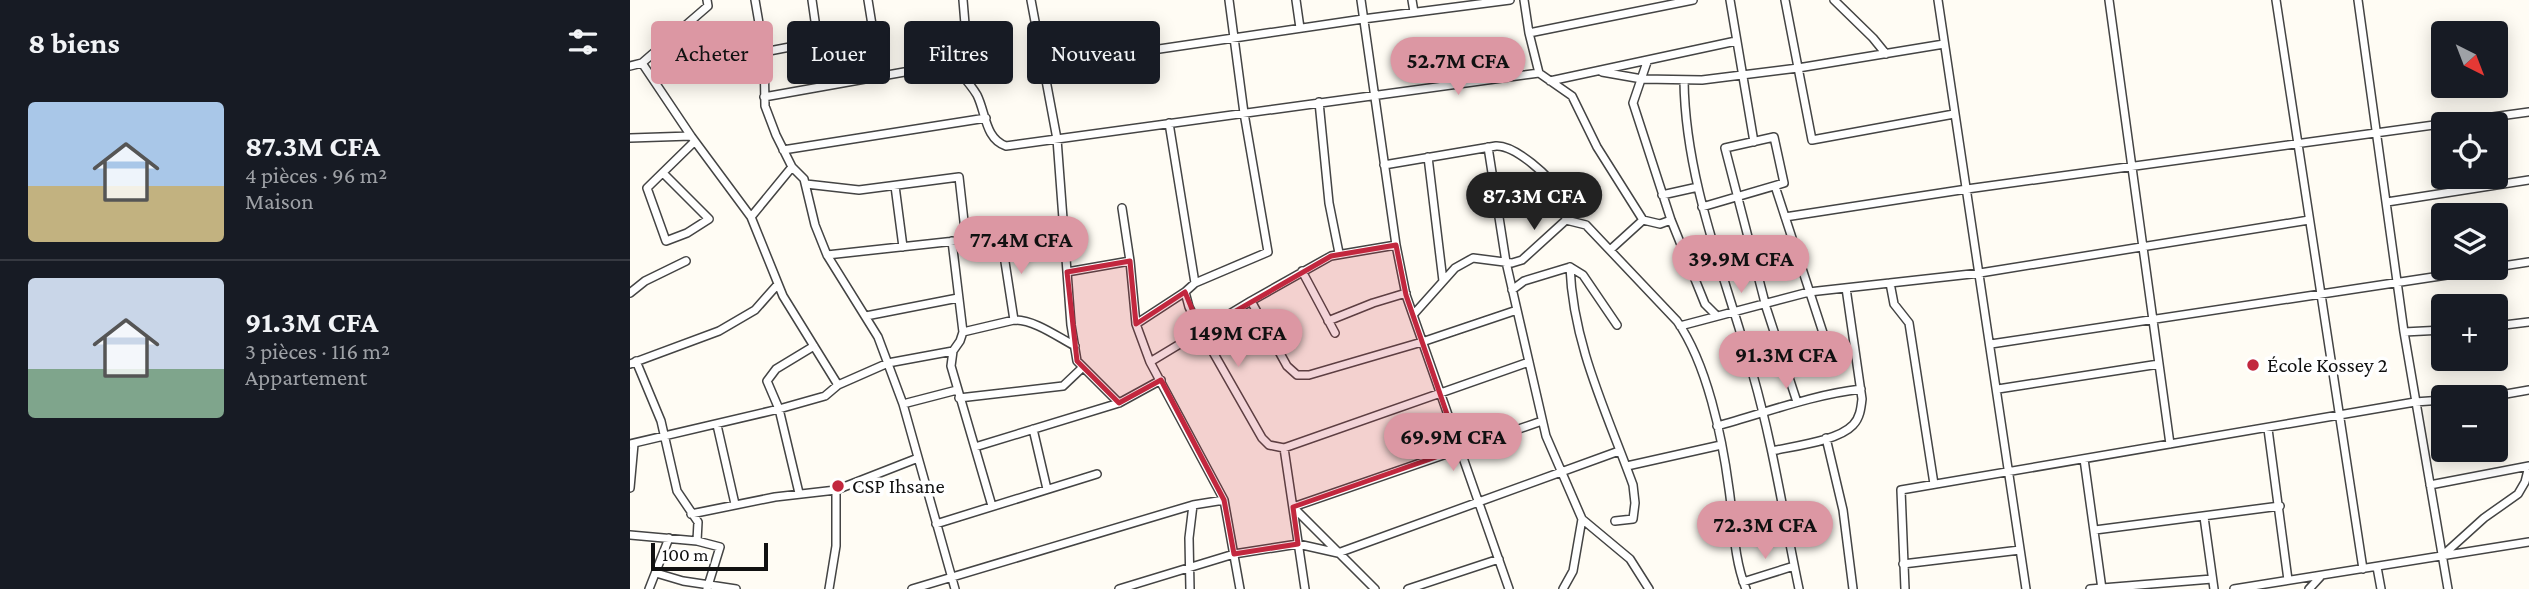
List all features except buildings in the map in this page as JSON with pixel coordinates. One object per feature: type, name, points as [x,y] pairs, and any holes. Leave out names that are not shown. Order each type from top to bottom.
[{"type":"street","points":[[630,66],[642,63],[692,21],[708,6],[707,0]]},
{"type":"street","points":[[755,0],[759,21]]},
{"type":"street","points":[[811,0],[814,21]]},
{"type":"street","points":[[867,0],[871,21]]},
{"type":"street","points":[[963,0],[965,21]]},
{"type":"street","points":[[1031,0],[1035,21]]},
{"type":"street","points":[[1136,324],[1195,283],[1268,252],[1244,113],[1229,0]]},
{"type":"street","points":[[1296,0],[1300,28]]},
{"type":"street","points":[[1361,0],[1396,245],[1406,293],[1509,589]]},
{"type":"street","points":[[1412,0],[1414,12]]},
{"type":"street","points":[[1160,49],[1463,3],[1510,0]]},
{"type":"street","points":[[1524,0],[1539,72],[1572,96],[1597,147],[1643,220],[1660,224],[1671,220]]},
{"type":"street","points":[[1529,33],[1652,4],[1693,0]]},
{"type":"street","points":[[1730,0],[1754,142]]},
{"type":"street","points":[[1785,0],[1812,140],[1954,114]]},
{"type":"street","points":[[1833,0],[1874,38],[1886,54]]},
{"type":"street","points":[[1938,0],[2026,589]]},
{"type":"street","points":[[2109,0],[2170,444]]},
{"type":"street","points":[[2276,0],[2363,569]]},
{"type":"street","points":[[2358,0],[2404,331],[2448,589]]},
{"type":"street","points":[[1550,81],[1602,72],[1736,41]]},
{"type":"street","points":[[1602,72],[1642,79],[1684,80],[1798,68],[1944,44]]},
{"type":"street","points":[[1647,62],[1633,103],[1671,220],[1705,304],[1717,316]]},
{"type":"street","points":[[642,63],[692,139],[738,196],[751,217],[783,296],[838,385]]},
{"type":"street","points":[[968,84],[975,92],[991,134],[998,143],[1006,146],[1539,72]]},
{"type":"street","points":[[764,97],[904,73]]},
{"type":"street","points":[[1684,80],[1685,111],[1702,207],[1735,311],[1763,413],[1799,589]]},
{"type":"street","points":[[764,84],[764,97],[776,135],[792,166],[804,179],[815,225],[827,255],[878,337],[888,363],[903,404],[955,589]]},
{"type":"street","points":[[1047,84],[1058,139],[1067,272],[1077,361],[1119,403]]},
{"type":"street","points":[[1319,102],[1329,203],[1339,253]]},
{"type":"street","points":[[1785,217],[1967,189],[2529,112]]},
{"type":"street","points":[[783,150],[986,118]]},
{"type":"street","points":[[1169,123],[1195,283]]},
{"type":"street","points":[[1702,207],[1738,197],[1775,186],[1784,184],[1774,137],[1725,148],[1738,197],[1765,303],[1797,402]]},
{"type":"street","points":[[630,138],[692,139]]},
{"type":"street","points":[[663,173],[709,219],[687,233],[666,241],[648,188],[692,139]]},
{"type":"street","points":[[1384,165],[1504,145],[1542,170],[1560,194],[1566,220]]},
{"type":"street","points":[[1488,147],[1506,262],[1546,436],[1581,519],[1630,559],[1649,589]]},
{"type":"street","points":[[1428,157],[1443,281]]},
{"type":"street","points":[[751,217],[792,166]]},
{"type":"street","points":[[806,184],[859,190],[959,177],[966,239]]},
{"type":"street","points":[[2387,202],[2529,180]]},
{"type":"street","points":[[895,186],[903,247]]},
{"type":"street","points":[[1775,186],[1828,348]]},
{"type":"street","points":[[1662,195],[1698,187]]},
{"type":"street","points":[[1122,208],[1136,324],[1150,362],[1224,500],[1240,589]]},
{"type":"street","points":[[1566,220],[1586,225],[1680,326],[1699,358],[1721,445],[1737,558],[1745,586],[1794,566]]},
{"type":"street","points":[[1413,315],[1455,268],[1473,258],[1506,262],[1522,260],[1566,220]]},
{"type":"street","points":[[1610,250],[1643,220]]},
{"type":"street","points":[[1680,326],[1809,292],[1980,273],[2309,220]]},
{"type":"street","points":[[827,255],[1001,236],[1014,320]]},
{"type":"street","points":[[952,241],[963,332],[953,351],[951,366],[992,506]]},
{"type":"street","points":[[1150,362],[1302,271],[1339,253],[1396,245]]},
{"type":"street","points":[[630,293],[645,281],[685,261]]},
{"type":"street","points":[[1067,272],[1130,261]]},
{"type":"street","points":[[2508,265],[2529,262]]},
{"type":"street","points":[[1512,290],[1524,281],[1570,267],[1583,275],[1617,325]]},
{"type":"street","points":[[1570,267],[1571,294],[1585,358],[1633,485],[1633,519],[1615,521]]},
{"type":"street","points":[[1302,271],[1335,333]]},
{"type":"street","points":[[1991,344],[2431,277]]},
{"type":"street","points":[[1890,283],[1894,304],[1909,323],[1934,485]]},
{"type":"street","points":[[697,541],[699,526],[677,491],[665,436],[633,363],[719,331],[755,310],[778,284]]},
{"type":"street","points":[[1772,451],[1844,432],[1854,424],[1861,411],[1861,389],[1846,288]]},
{"type":"street","points":[[1185,292],[1201,331],[1269,446],[1284,448],[1528,362]]},
{"type":"street","points":[[1328,321],[1406,293]]},
{"type":"street","points":[[866,316],[958,298]]},
{"type":"street","points":[[1251,301],[1287,366],[1297,375],[1309,375],[1422,342],[1517,310]]},
{"type":"street","points":[[963,332],[1014,320],[1032,323],[1075,346]]},
{"type":"street","points":[[2508,325],[2529,322]]},
{"type":"street","points":[[2404,331],[2431,330]]},
{"type":"street","points":[[799,493],[779,409],[767,381],[769,375],[786,362],[814,346]]},
{"type":"street","points":[[630,488],[632,444],[825,396],[838,385],[888,363],[953,351]]},
{"type":"street","points":[[1998,389],[2159,364]]},
{"type":"street","points":[[903,404],[958,394],[1063,386],[1083,367]]},
{"type":"street","points":[[975,447],[1119,403],[1161,380]]},
{"type":"street","points":[[1717,426],[1834,392],[1861,389]]},
{"type":"street","points":[[2508,394],[2529,390]]},
{"type":"street","points":[[1905,589],[1901,490],[2431,401]]},
{"type":"street","points":[[1293,507],[1542,421]]},
{"type":"street","points":[[717,425],[735,504]]},
{"type":"street","points":[[1032,429],[1047,489]]},
{"type":"street","points":[[2268,429],[2288,580]]},
{"type":"street","points":[[1826,438],[1842,503],[1853,589]]},
{"type":"street","points":[[1626,466],[1721,445]]},
{"type":"street","points":[[1284,448],[1306,589]]},
{"type":"street","points":[[1119,589],[1234,554],[1298,544],[1338,553],[1619,451]]},
{"type":"street","points":[[691,514],[799,493],[836,490],[918,458]]},
{"type":"street","points":[[2084,459],[2102,589]]},
{"type":"street","points":[[2430,485],[2529,466],[2525,482],[2518,494],[2484,518],[2442,556]]},
{"type":"street","points":[[936,524],[1097,474]]},
{"type":"street","points":[[829,589],[836,546],[836,490]]},
{"type":"street","points":[[912,589],[1193,505],[1224,500]]},
{"type":"street","points":[[1190,589],[1189,528],[1193,505]]},
{"type":"street","points":[[2095,530],[2280,506]]},
{"type":"street","points":[[1293,507],[1375,589]]},
{"type":"street","points":[[2204,517],[2214,589]]},
{"type":"street","points":[[1564,589],[1573,571],[1581,519]]},
{"type":"street","points":[[630,535],[697,541],[720,547],[707,588]]},
{"type":"street","points":[[649,589],[669,538]]},
{"type":"street","points":[[2234,589],[2529,542]]},
{"type":"street","points":[[1903,564],[2020,550]]},
{"type":"street","points":[[1408,589],[1499,559]]},
{"type":"street","points":[[2377,567],[2381,589]]},
{"type":"street","points":[[656,573],[707,588],[736,589]]},
{"type":"street","points":[[2309,589],[2322,575]]},
{"type":"street","points":[[2090,589],[2212,579]]},
{"type":"highlighted area","points":[[1396,245],[1406,295],[1459,449],[1293,507],[1298,544],[1234,554],[1224,500],[1161,380],[1119,403],[1077,361],[1067,272],[1130,261],[1136,324],[1185,292],[1201,331],[1331,256]]},
{"type":"place","name":"École Kossey 2","points":[[2253,365]]},
{"type":"place","name":"CSP Ihsane","points":[[838,486]]}]
